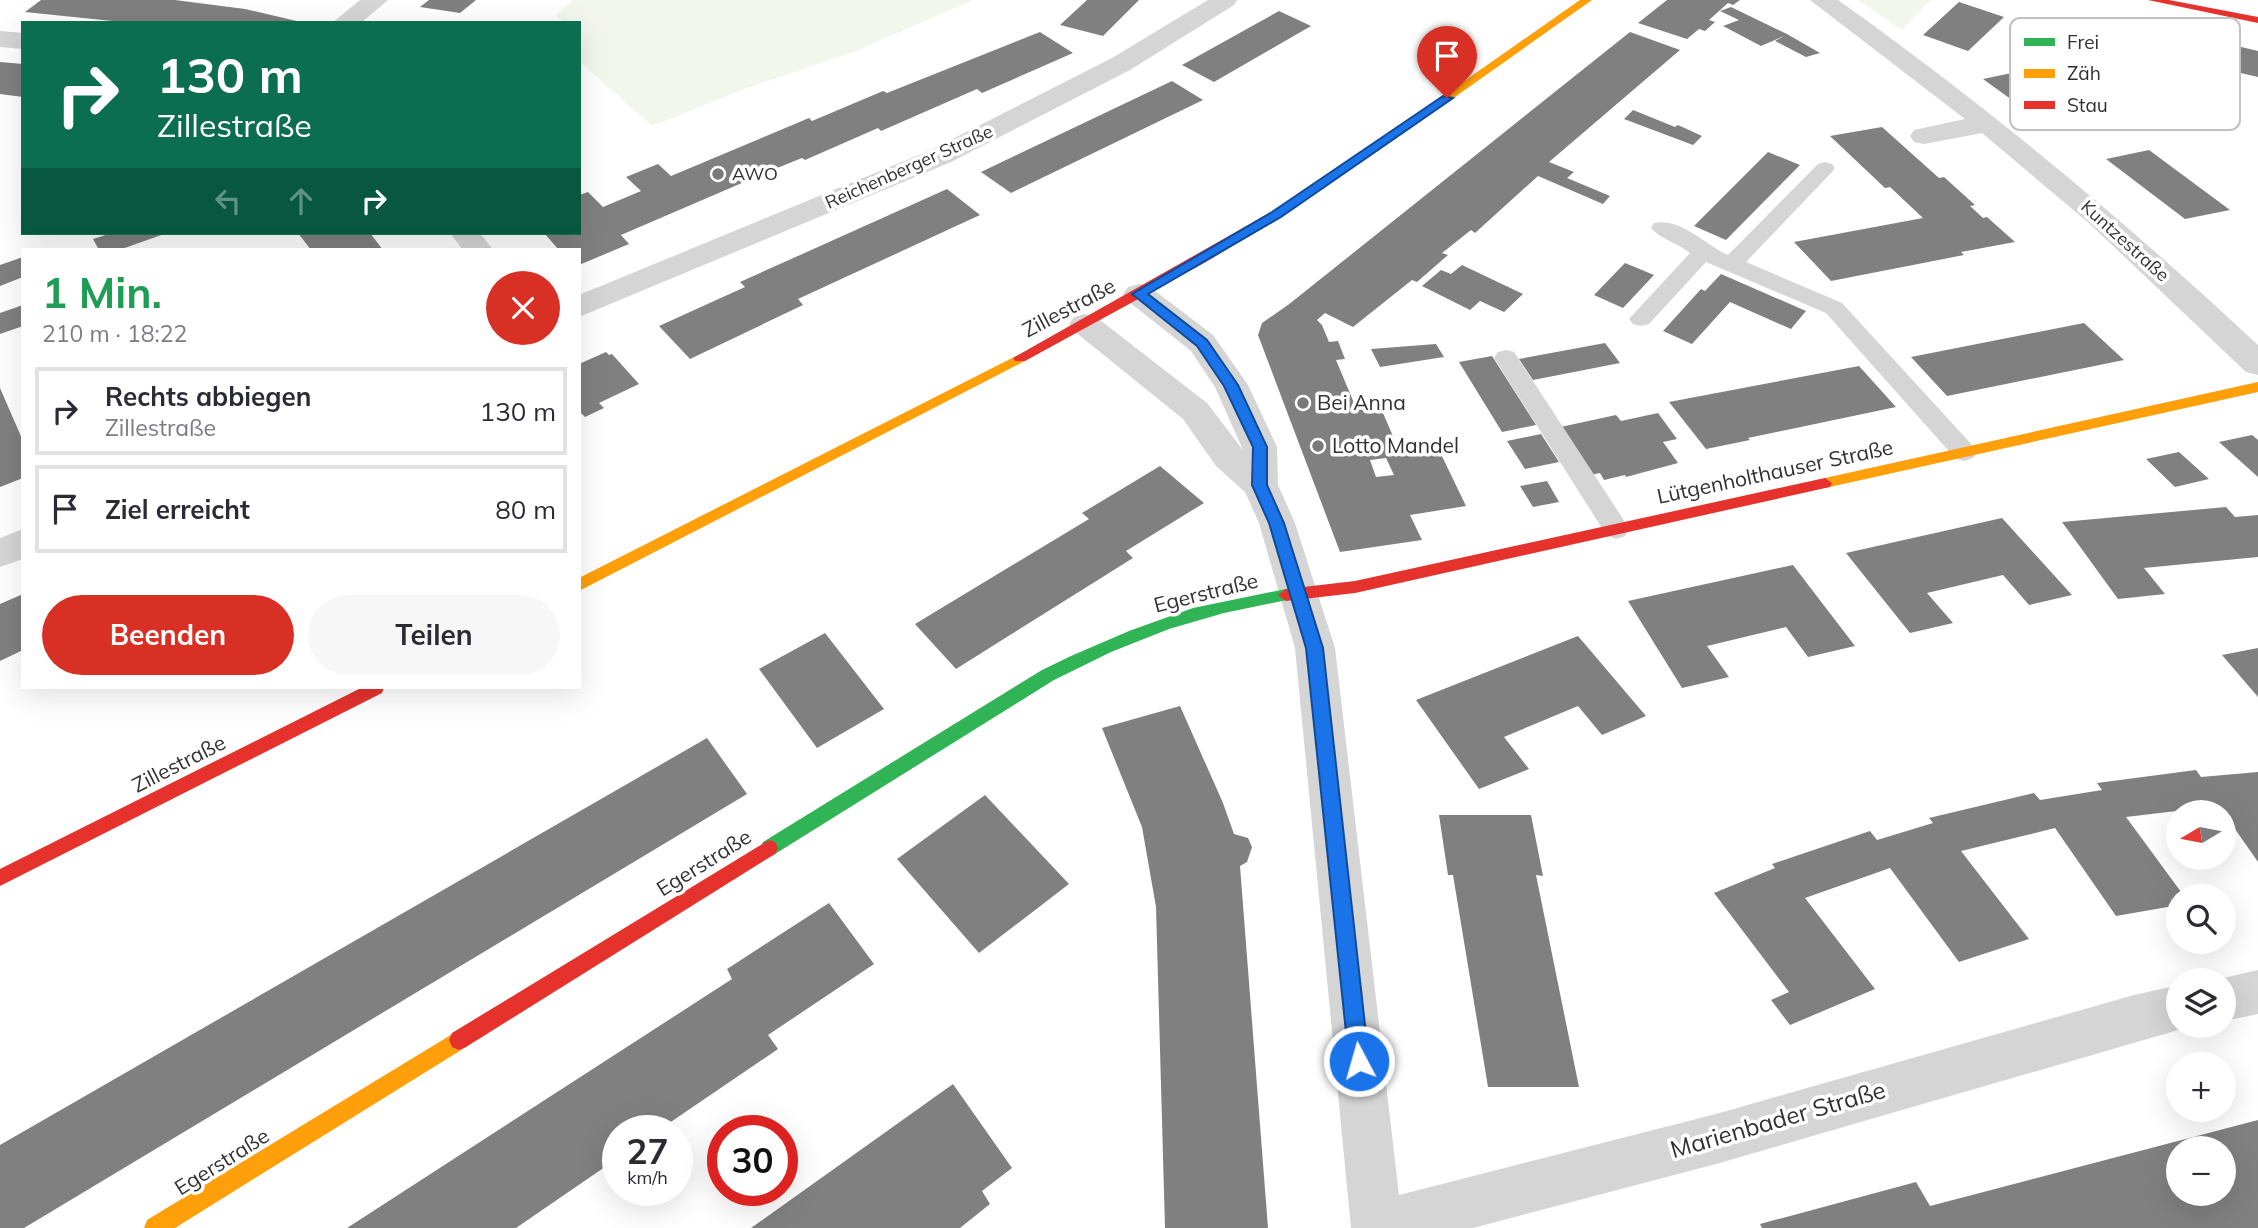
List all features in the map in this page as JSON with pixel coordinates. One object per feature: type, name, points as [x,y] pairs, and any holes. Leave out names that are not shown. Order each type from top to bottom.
[{"type":"street","points":[[347,21],[376,0]]},
{"type":"street","name":"Reichenberger Straße","points":[[581,306],[941,156],[1121,64],[1225,0]]},
{"type":"street","name":"Zillestraße","points":[[581,584],[1139,294],[1276,214],[1485,73],[1587,0]]},
{"type":"street","name":"Kuntzestraße","points":[[1822,0],[1904,58],[1988,123],[2137,250],[2258,364]]},
{"type":"street","points":[[2153,0],[2258,20]]},
{"type":"street","points":[[0,39],[21,41]]},
{"type":"street","points":[[1924,136],[1988,123]]},
{"type":"street","points":[[1139,294],[1202,343],[1231,385],[1260,447],[1260,485],[1277,523],[1315,648],[1377,1227]]},
{"type":"street","points":[[1085,324],[1195,411],[1228,457],[1260,485]]},
{"type":"street","name":"Lütgenholthauser Straße","points":[[1300,595],[1355,587],[2258,387]]},
{"type":"street","points":[[0,553],[21,544]]},
{"type":"street","name":"Egerstraße","points":[[155,1228],[1024,690],[1094,650],[1178,618],[1229,605],[1300,595]]},
{"type":"street","name":"Zillestraße","points":[[0,878],[374,689]]},
{"type":"street","points":[[2236,997],[2258,992]]},
{"type":"street","name":"Marienbader Straße","points":[[1377,1227],[1716,1139],[2134,1018],[2166,1012]]},
{"type":"lane","points":[[1732,264],[1825,168]]},
{"type":"lane","points":[[1662,228],[1687,239],[1703,252],[1833,307],[1964,452]]},
{"type":"lane","points":[[1641,319],[1703,252]]},
{"type":"lane","points":[[1506,358],[1616,529]]},
{"type":"shaded area","points":[[573,0],[973,0],[856,51],[744,89],[652,126],[581,63],[581,21],[562,21],[555,16]]},
{"type":"shaded area","points":[[1858,0],[1931,0],[1902,30]]},
{"type":"building","points":[[41,0],[175,0],[245,9],[297,21],[113,21],[25,12]]},
{"type":"building","points":[[429,0],[476,0],[460,13],[420,7]]},
{"type":"building","points":[[1087,0],[1139,0],[1103,36],[1060,25]]},
{"type":"building","points":[[1667,0],[1740,0],[1733,5],[1728,3],[1709,20],[1715,22],[1705,31],[1699,29],[1687,39],[1638,23]]},
{"type":"building","points":[[1959,2],[2004,17],[1968,51],[1923,35]]},
{"type":"building","points":[[1731,7],[1820,53],[1806,57],[1775,41],[1784,36],[1761,46],[1723,26],[1739,20],[1720,11]]},
{"type":"building","points":[[1279,11],[1311,26],[1214,82],[1182,65]]},
{"type":"building","points":[[1040,32],[1073,53],[982,93],[977,89],[881,131],[878,128],[805,160],[802,158],[765,173],[621,235],[629,244],[581,264],[581,248],[557,248],[546,235],[581,235],[581,194],[588,192],[603,207],[641,191],[626,177],[658,164],[671,176],[809,118],[812,121],[883,91],[887,93]]},
{"type":"building","points":[[1630,32],[1680,50],[1549,162],[1574,172],[1567,178],[1610,196],[1603,204],[1538,176],[1475,233],[1471,230],[1442,253],[1448,255],[1417,282],[1412,280],[1353,327],[1325,313],[1317,320],[1329,342],[1338,341],[1345,359],[1336,360],[1354,403],[1377,399],[1401,455],[1439,450],[1466,506],[1410,515],[1422,540],[1340,552],[1258,335],[1262,323]],"holes":[[[1386,458],[1394,475],[1376,477],[1370,460]]]},
{"type":"building","points":[[2240,47],[2258,51],[2258,77],[2240,73]]},
{"type":"building","points":[[0,62],[21,64],[21,97],[0,94]]},
{"type":"building","points":[[2010,73],[2010,99],[1983,79]]},
{"type":"building","points":[[1172,81],[1203,100],[1011,193],[981,172]]},
{"type":"building","points":[[1633,110],[1702,136],[1693,145],[1624,119]]},
{"type":"building","points":[[1882,127],[1939,178],[1944,177],[1975,205],[1970,206],[1983,218],[1987,217],[2015,242],[1961,252],[1964,255],[1831,281],[1794,242],[1923,218],[1890,187],[1885,188],[1830,136]]},
{"type":"building","points":[[2149,150],[2230,210],[2185,219],[2106,159]]},
{"type":"building","points":[[1768,152],[1800,165],[1726,240],[1694,226]]},
{"type":"building","points":[[947,189],[980,215],[798,299],[803,305],[690,359],[659,326],[745,287],[740,282]]},
{"type":"building","points":[[106,235],[161,235],[125,248],[98,248],[93,239]]},
{"type":"building","points":[[300,235],[372,235],[381,248],[309,248]]},
{"type":"building","points":[[21,258],[21,278],[0,286],[0,265]]},
{"type":"building","points":[[1625,263],[1654,275],[1623,308],[1594,295]]},
{"type":"building","points":[[1462,265],[1523,294],[1504,312],[1480,301],[1470,310],[1422,286],[1441,270],[1451,274]]},
{"type":"building","points":[[1721,274],[1806,311],[1791,329],[1730,302],[1692,344],[1663,331],[1701,289],[1705,291]]},
{"type":"building","points":[[21,306],[21,327],[0,334],[0,313]]},
{"type":"building","points":[[2084,323],[2124,360],[1947,396],[1911,357]]},
{"type":"building","points":[[1605,343],[1620,363],[1533,380],[1519,359]]},
{"type":"building","points":[[1436,344],[1444,357],[1380,367],[1371,349]]},
{"type":"building","points":[[606,352],[612,354],[639,384],[599,403],[604,408],[585,417],[581,413],[581,363]]},
{"type":"building","points":[[1492,356],[1536,425],[1502,432],[1459,362]]},
{"type":"building","points":[[1859,366],[1896,407],[1706,449],[1669,402]]},
{"type":"building","points":[[0,388],[21,436],[21,479],[0,487]]},
{"type":"building","points":[[1658,413],[1677,439],[1663,442],[1678,463],[1626,477],[1625,475],[1604,480],[1600,473],[1590,475],[1556,428],[1616,415],[1621,421]]},
{"type":"building","points":[[1541,434],[1559,462],[1525,469],[1507,441]]},
{"type":"building","points":[[2252,435],[2258,440],[2258,477],[2219,442]]},
{"type":"building","points":[[2179,452],[2209,479],[2175,487],[2146,459]]},
{"type":"building","points":[[1160,466],[1204,503],[1126,551],[1133,558],[956,669],[915,624],[1089,519],[1082,513]]},
{"type":"building","points":[[1547,481],[1559,502],[1533,507],[1520,486]]},
{"type":"building","points":[[2226,507],[2235,517],[2258,515],[2258,557],[2144,568],[2165,594],[2118,599],[2062,522]]},
{"type":"building","points":[[2002,518],[2072,595],[2029,605],[2003,575],[1927,593],[1953,623],[1910,633],[1846,553]]},
{"type":"building","points":[[1793,565],[1855,646],[1808,657],[1786,627],[1707,646],[1729,677],[1682,688],[1628,601]]},
{"type":"building","points":[[21,595],[21,651],[0,661],[0,604]]},
{"type":"building","points":[[825,633],[884,709],[817,748],[759,669]]},
{"type":"building","points":[[1578,636],[1646,716],[1602,735],[1578,706],[1504,737],[1529,769],[1479,789],[1416,700]]},
{"type":"building","points":[[2258,648],[2258,697],[2222,655]]},
{"type":"building","points":[[1180,706],[1234,834],[1248,838],[1252,847],[1247,862],[1240,866],[1268,1228],[1165,1228],[1156,907],[1142,827],[1102,728]]},
{"type":"building","points":[[707,738],[747,794],[24,1228],[0,1228],[0,1145]]},
{"type":"building","points":[[2196,770],[2201,777],[2258,772],[2258,862],[2236,830],[2236,800],[2166,800],[2166,812],[2126,817],[2175,884],[2166,884],[2166,907],[2116,916],[2055,828],[1961,851],[2029,939],[1959,962],[1890,868],[1805,898],[1875,989],[1790,1025],[1771,1000],[1789,992],[1714,893],[1775,868],[1772,864],[1870,831],[1877,840],[1933,823],[1929,818],[2034,793],[2040,800],[2102,790],[2097,783]]},
{"type":"building","points":[[985,795],[1069,884],[979,953],[897,859]]},
{"type":"building","points":[[1439,815],[1531,815],[1543,876],[1536,875],[1579,1087],[1488,1087],[1453,875],[1448,875]]},
{"type":"building","points":[[829,903],[874,964],[768,1035],[778,1049],[681,1115],[602,1115],[602,1169],[516,1228],[347,1228],[732,979],[727,969]]},
{"type":"building","points":[[953,1084],[1012,1168],[982,1191],[990,1204],[960,1228],[751,1228],[782,1206],[798,1206],[798,1194]]},
{"type":"building","points":[[2258,1120],[2258,1228],[1762,1228],[1760,1224],[1916,1182],[1930,1206],[2166,1144],[2166,1206],[2236,1206],[2236,1136],[2197,1136]]},
{"type":"traffic: fast","points":[[769,848],[1048,675],[1105,647],[1193,615],[1286,595]]},
{"type":"traffic: slow","points":[[1417,119],[1587,0]]},
{"type":"traffic: slow","points":[[581,584],[1020,358]]},
{"type":"traffic: slow","points":[[1825,483],[2258,387]]},
{"type":"traffic: slow","points":[[155,1228],[459,1040]]},
{"type":"traffic: jam","points":[[2153,0],[2258,20]]},
{"type":"traffic: jam","points":[[1020,358],[1200,260],[1277,214],[1417,119]]},
{"type":"traffic: jam","points":[[1286,595],[1355,587],[1825,483]]},
{"type":"traffic: jam","points":[[0,878],[374,689]]},
{"type":"traffic: jam","points":[[459,1040],[769,848]]},
{"type":"place","name":"AWO","points":[[718,174]]},
{"type":"place","name":"Bei Anna","points":[[1303,403]]},
{"type":"place","name":"Lotto Mandel","points":[[1318,446]]},
{"type":"route","points":[[1359,1061],[1315,648],[1277,523],[1260,485],[1260,447],[1231,385],[1202,343],[1139,294],[1276,214],[1447,98]]}]
